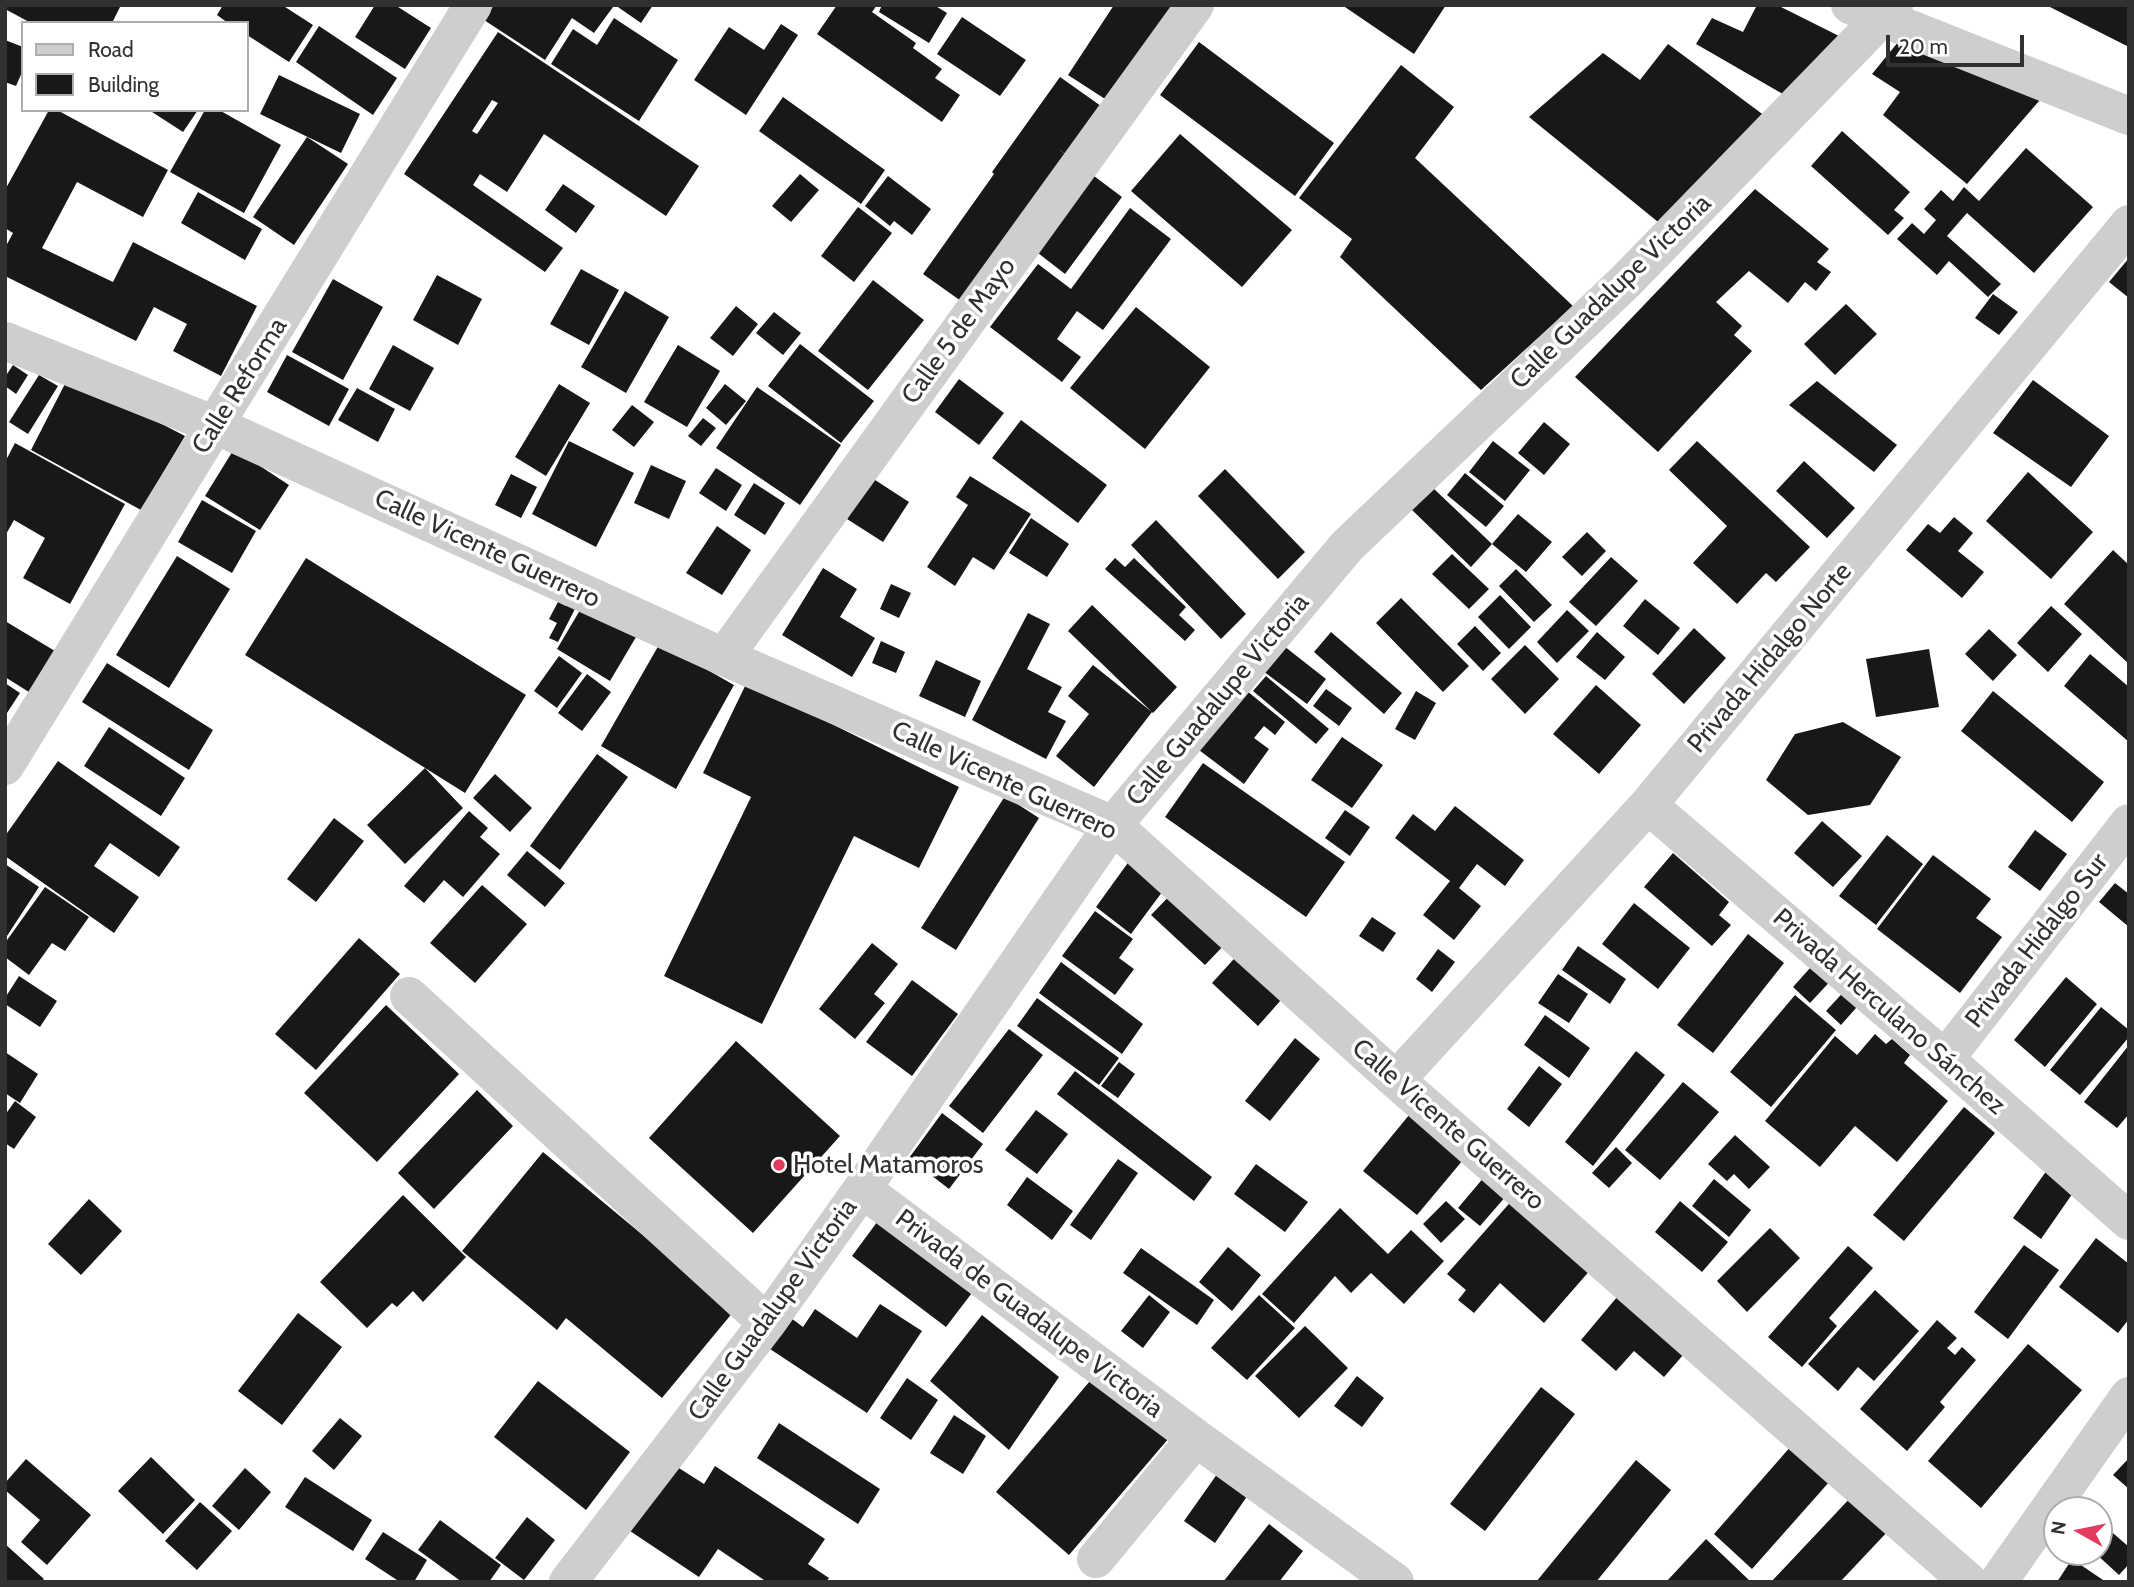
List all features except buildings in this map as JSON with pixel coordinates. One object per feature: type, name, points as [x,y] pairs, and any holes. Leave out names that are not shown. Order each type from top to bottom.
[{"type":"street","name":"Calle Reforma","points":[[5,766],[473,5]]},
{"type":"street","name":"Calle 5 de Mayo","points":[[724,657],[1195,5]]},
{"type":"street","points":[[1875,10],[2129,116]]},
{"type":"street","name":"Calle Guadalupe Victoria","points":[[568,1582],[767,1323],[1113,825],[1347,546],[1626,281],[1875,10]]},
{"type":"street","name":"Privada Hidalgo Norte","points":[[1396,1080],[1648,805],[2129,224]]},
{"type":"street","name":"Calle Vicente Guerrero","points":[[5,341],[215,425],[724,657],[1113,825],[1396,1080],[1969,1582]]},
{"type":"street","name":"Privada Herculano Sánchez","points":[[1648,805],[1945,1059],[2129,1221]]},
{"type":"street","name":"Privada Hidalgo Sur","points":[[1945,1059],[2129,823]]},
{"type":"street","points":[[410,996],[767,1323]]},
{"type":"street","name":"Privada de Guadalupe Victoria","points":[[862,1189],[1196,1438],[1395,1582]]},
{"type":"street","points":[[1998,1582],[2129,1396]]},
{"type":"street","points":[[1096,1559],[1196,1438]]},
{"type":"place","name":"Hotel Matamoros","points":[[779,1165]]}]
